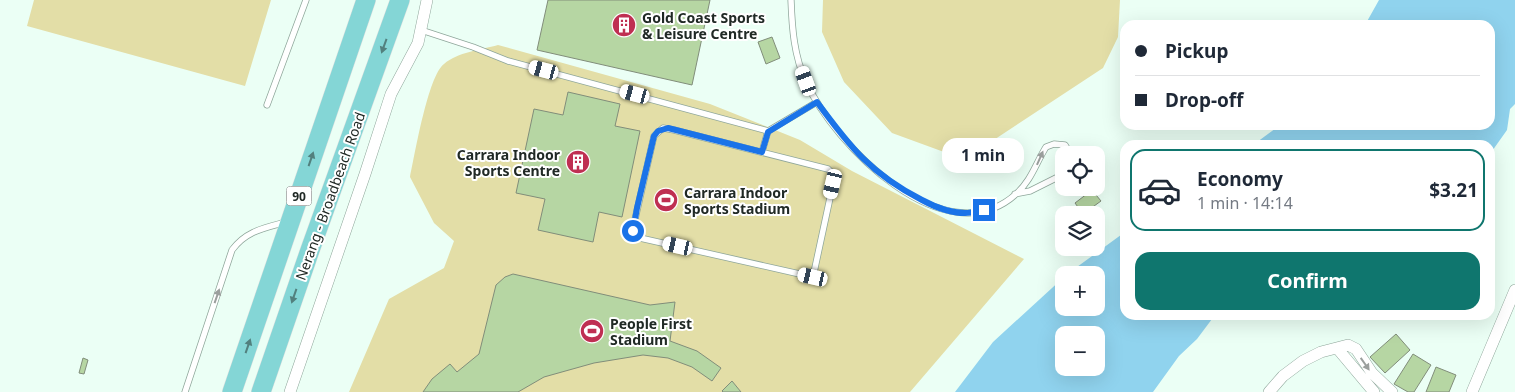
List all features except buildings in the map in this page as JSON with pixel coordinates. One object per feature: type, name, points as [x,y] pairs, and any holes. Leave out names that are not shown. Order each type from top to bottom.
[{"type":"main road","name":"Nerang - Broadbeach Road","points":[[232,392],[366,0]]},
{"type":"main road","name":"Nerang - Broadbeach Road","points":[[261,392],[313,240],[400,0]]},
{"type":"street","points":[[290,392],[365,174],[388,101],[413,55],[421,30],[427,0]]},
{"type":"street","points":[[1472,392],[1513,297]]},
{"type":"street","points":[[1269,392],[1279,380],[1297,365],[1321,352],[1348,346],[1353,347],[1377,379],[1392,392]]},
{"type":"street","points":[[1337,348],[1371,390],[1377,379]]},
{"type":"lane","points":[[267,106],[306,0]]},
{"type":"lane","points":[[791,0],[794,40],[798,59],[806,81],[817,102],[858,155],[877,173],[900,189],[926,203],[948,211],[965,213],[984,210],[1015,194],[1030,191],[1055,178]]},
{"type":"lane","points":[[421,30],[465,44],[508,61],[768,132]]},
{"type":"lane","points":[[762,152],[768,132],[817,102]]},
{"type":"lane","points":[[663,128],[762,152],[822,166],[832,173],[833,184],[813,277],[640,238],[635,234],[633,228],[654,136],[663,128]]},
{"type":"lane","points":[[1015,194],[1034,172],[1046,146],[1054,144],[1066,146]]},
{"type":"lane","points":[[185,392],[232,250],[240,240],[257,230],[290,220]]},
{"type":"shaded area","points":[[34,0],[271,0],[245,86],[27,26]]},
{"type":"shaded area","points":[[823,0],[1120,0],[1118,37],[1103,68],[977,151],[944,152],[892,133],[844,82],[822,32]]},
{"type":"shaded area","name":"Carrara Indoor Sports Stadium","points":[[498,45],[710,104],[800,140],[852,171],[1024,259],[910,392],[349,392],[389,299],[444,268],[454,241],[434,223],[410,177],[423,116],[438,71],[444,64],[462,54]]},
{"type":"water","points":[[1379,0],[1515,0],[1515,104],[1510,109],[1507,130],[1495,147],[1495,140],[1260,140],[1273,130],[1495,130],[1495,20],[1368,20]]},
{"type":"water","points":[[1120,236],[1120,320],[1211,320],[1197,339],[1179,356],[1153,392],[955,392],[993,342],[1055,285],[1055,316],[1105,316],[1105,266],[1078,266],[1092,256],[1105,256],[1105,247]]},
{"type":"place","name":"Gold Coast Sports & Leisure Centre","points":[[624,25]]},
{"type":"place","name":"Carrara Indoor Sports Centre","points":[[578,162]]},
{"type":"place","name":"Carrara Indoor Sports Stadium","points":[[666,200]]},
{"type":"place","name":"People First Stadium","points":[[592,331]]},
{"type":"route","points":[[633,231],[654,136],[658,131],[668,128],[762,152],[768,132],[817,102],[858,155],[877,173],[900,189],[926,203],[948,211],[965,213],[984,210]]}]
